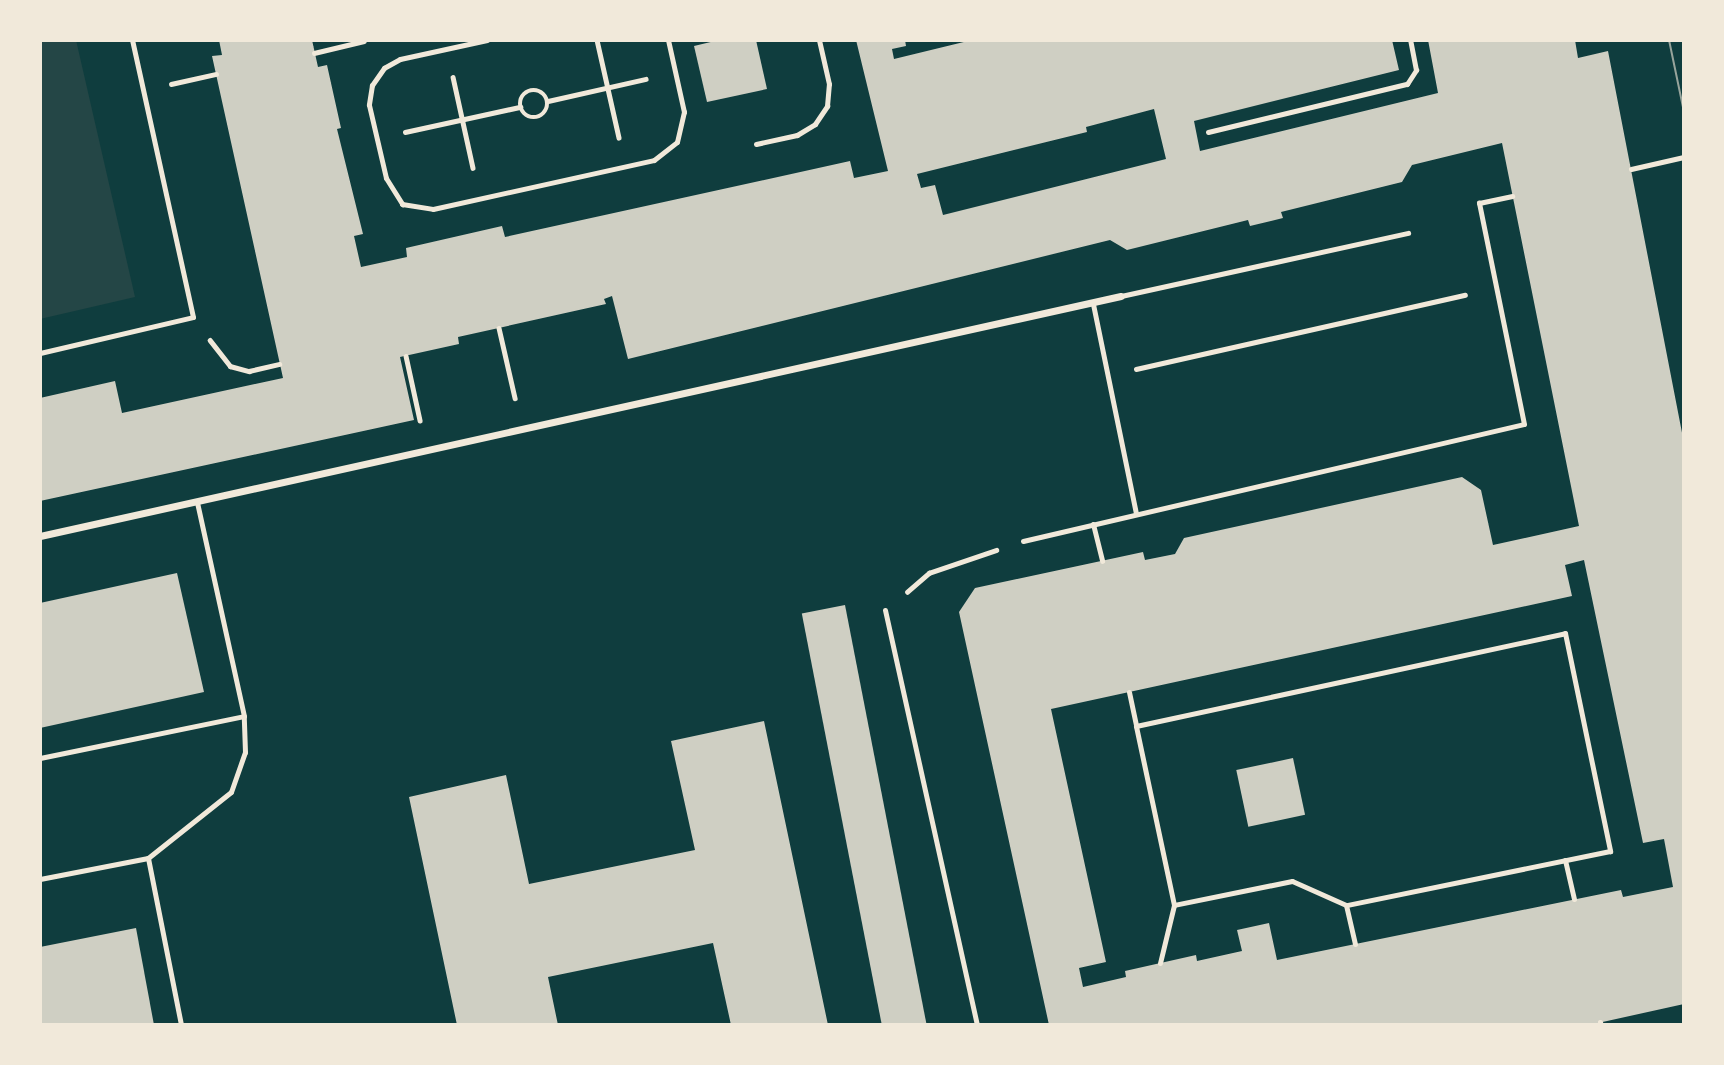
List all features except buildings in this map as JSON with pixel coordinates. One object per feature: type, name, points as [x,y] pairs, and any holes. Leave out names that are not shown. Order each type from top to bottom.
[{"type":"street","points":[[40,536],[1121,296]]},
{"type":"lane","points":[[40,353],[193,317],[132,40]]},
{"type":"lane","points":[[487,40],[400,59],[384,68],[372,85],[369,105],[386,178],[402,204],[433,209],[654,160],[677,142],[684,112],[668,40]]},
{"type":"lane","points":[[756,144],[797,135],[815,124],[827,106],[829,84],[820,40]]},
{"type":"lane","points":[[1208,132],[1407,84],[1416,71],[1410,40]]},
{"type":"lane","points":[[1631,169],[1684,157]]},
{"type":"lane","points":[[1023,541],[1524,424],[1479,203],[1512,196]]},
{"type":"lane","points":[[1121,296],[1408,233]]},
{"type":"lane","points":[[1093,304],[1136,514]]},
{"type":"lane","points":[[40,879],[148,858],[231,792],[245,752],[244,716],[197,502]]},
{"type":"lane","points":[[1093,524],[1102,561]]},
{"type":"lane","points":[[886,610],[977,1025]]},
{"type":"lane","points":[[1136,726],[1565,633],[1610,850],[1346,905],[1292,881],[1174,905]]},
{"type":"lane","points":[[1129,692],[1174,905],[1160,963]]},
{"type":"lane","points":[[40,758],[244,716]]},
{"type":"lane","points":[[148,858],[181,1025]]},
{"type":"lane","points":[[1565,860],[1574,899]]},
{"type":"lane","points":[[1346,905],[1355,944]]},
{"type":"path","points":[[314,53],[370,40]]},
{"type":"path","points":[[597,40],[625,166]]},
{"type":"path","points":[[447,49],[480,198]]},
{"type":"path","points":[[548,101],[676,72]]},
{"type":"path","points":[[143,90],[216,74]]},
{"type":"path","points":[[531,90],[541,92],[548,101],[546,111],[537,118],[526,117],[520,107],[522,96],[531,90]]},
{"type":"path","points":[[377,139],[520,107]]},
{"type":"path","points":[[1107,375],[1497,287]]},
{"type":"path","points":[[193,317],[230,366],[249,371],[279,364]]},
{"type":"path","points":[[499,328],[512,387]]},
{"type":"path","points":[[406,356],[418,410]]},
{"type":"path","points":[[886,610],[929,573],[1023,541]]},
{"type":"shaded area","points":[[40,40],[76,40],[135,297],[40,319]]},
{"type":"tram line","points":[[1669,40],[1684,112]]}]
